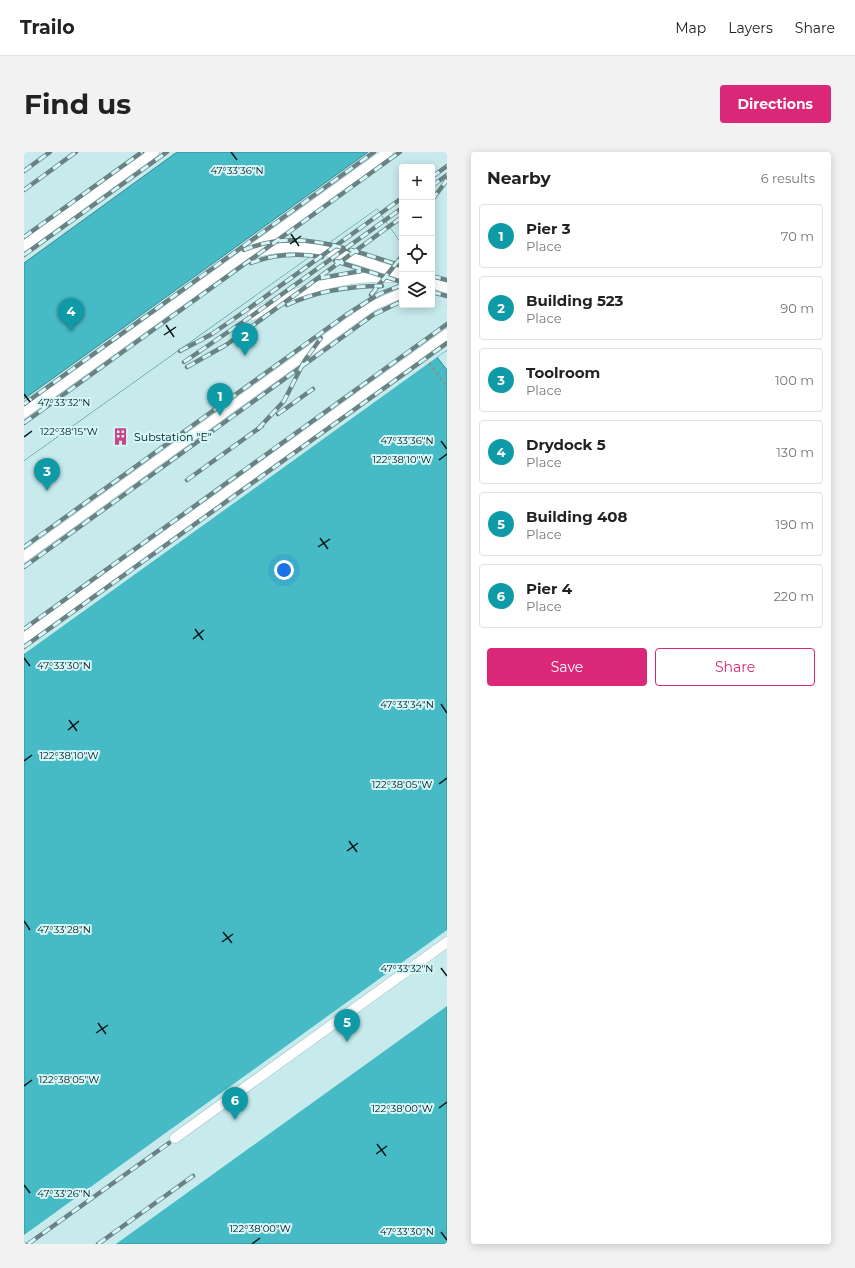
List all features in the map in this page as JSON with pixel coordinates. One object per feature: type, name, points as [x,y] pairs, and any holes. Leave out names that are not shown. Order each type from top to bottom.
[{"type":"lane","points":[[24,246],[154,152]]},
{"type":"lane","points":[[24,413],[388,152]]},
{"type":"lane","points":[[241,258],[272,248],[307,246],[329,251],[399,273]]},
{"type":"lane","points":[[253,315],[286,297],[328,283],[374,277],[399,278]]},
{"type":"lane","points":[[24,556],[372,306],[399,294]]},
{"type":"lane","points":[[24,638],[447,334]]},
{"type":"lane","points":[[175,1138],[447,942]]},
{"type":"path","points":[[428,362],[447,387]]},
{"type":"water","points":[[177,152],[368,152],[24,399],[24,263]]},
{"type":"water","points":[[377,209],[399,241],[399,308],[435,308],[435,305],[447,307],[447,350],[437,357],[447,370],[447,1244],[24,1244],[24,461]]},
{"type":"pier","points":[[377,209],[399,241],[399,308],[435,308],[435,290],[447,307],[447,350],[24,654],[24,461]]},
{"type":"pier","points":[[447,930],[447,1006],[116,1244],[24,1244],[24,1235]]},
{"type":"railway","points":[[24,171],[50,152]]},
{"type":"railway","points":[[24,190],[76,152]]},
{"type":"railway","points":[[24,237],[142,152]]},
{"type":"railway","points":[[24,255],[167,152]]},
{"type":"railway","points":[[24,404],[374,152]]},
{"type":"railway","points":[[24,423],[400,152]]},
{"type":"railway","points":[[435,175],[447,166]]},
{"type":"railway","points":[[435,184],[447,175]]},
{"type":"railway","points":[[435,196],[447,180]]},
{"type":"railway","points":[[180,351],[212,334],[399,200]]},
{"type":"railway","points":[[184,362],[253,315],[399,210]]},
{"type":"railway","points":[[187,367],[226,345],[399,219]]},
{"type":"railway","points":[[244,250],[264,243],[304,241],[324,243],[399,265]]},
{"type":"railway","points":[[251,263],[286,255],[322,257]]},
{"type":"railway","points":[[371,295],[399,260]]},
{"type":"railway","points":[[335,261],[399,281]]},
{"type":"railway","points":[[321,278],[361,271]]},
{"type":"railway","points":[[435,277],[447,280]]},
{"type":"railway","points":[[287,305],[310,296],[333,290],[382,286]]},
{"type":"railway","points":[[24,547],[346,315],[379,294],[399,286]]},
{"type":"railway","points":[[435,293],[447,296]]},
{"type":"railway","points":[[24,567],[373,315],[399,302]]},
{"type":"railway","points":[[24,629],[447,324]]},
{"type":"railway","points":[[258,429],[284,401],[305,360],[321,338]]},
{"type":"railway","points":[[24,647],[447,343]]},
{"type":"railway","points":[[278,414],[313,389]]},
{"type":"railway","points":[[187,480],[262,426]]},
{"type":"railway","points":[[28,1244],[169,1143]]},
{"type":"railway","points":[[98,1244],[193,1176]]},
{"type":"place","name":"Drydock 5","points":[[71,331]]},
{"type":"place","name":"Building 523","points":[[245,356]]},
{"type":"place","name":"Pier 3","points":[[220,416]]},
{"type":"place","name":"Substation \"E\"","points":[[121,437]]},
{"type":"place","name":"Toolroom","points":[[47,491]]},
{"type":"place","name":"Building 408","points":[[347,1042]]},
{"type":"place","name":"Pier 4","points":[[235,1120]]}]
